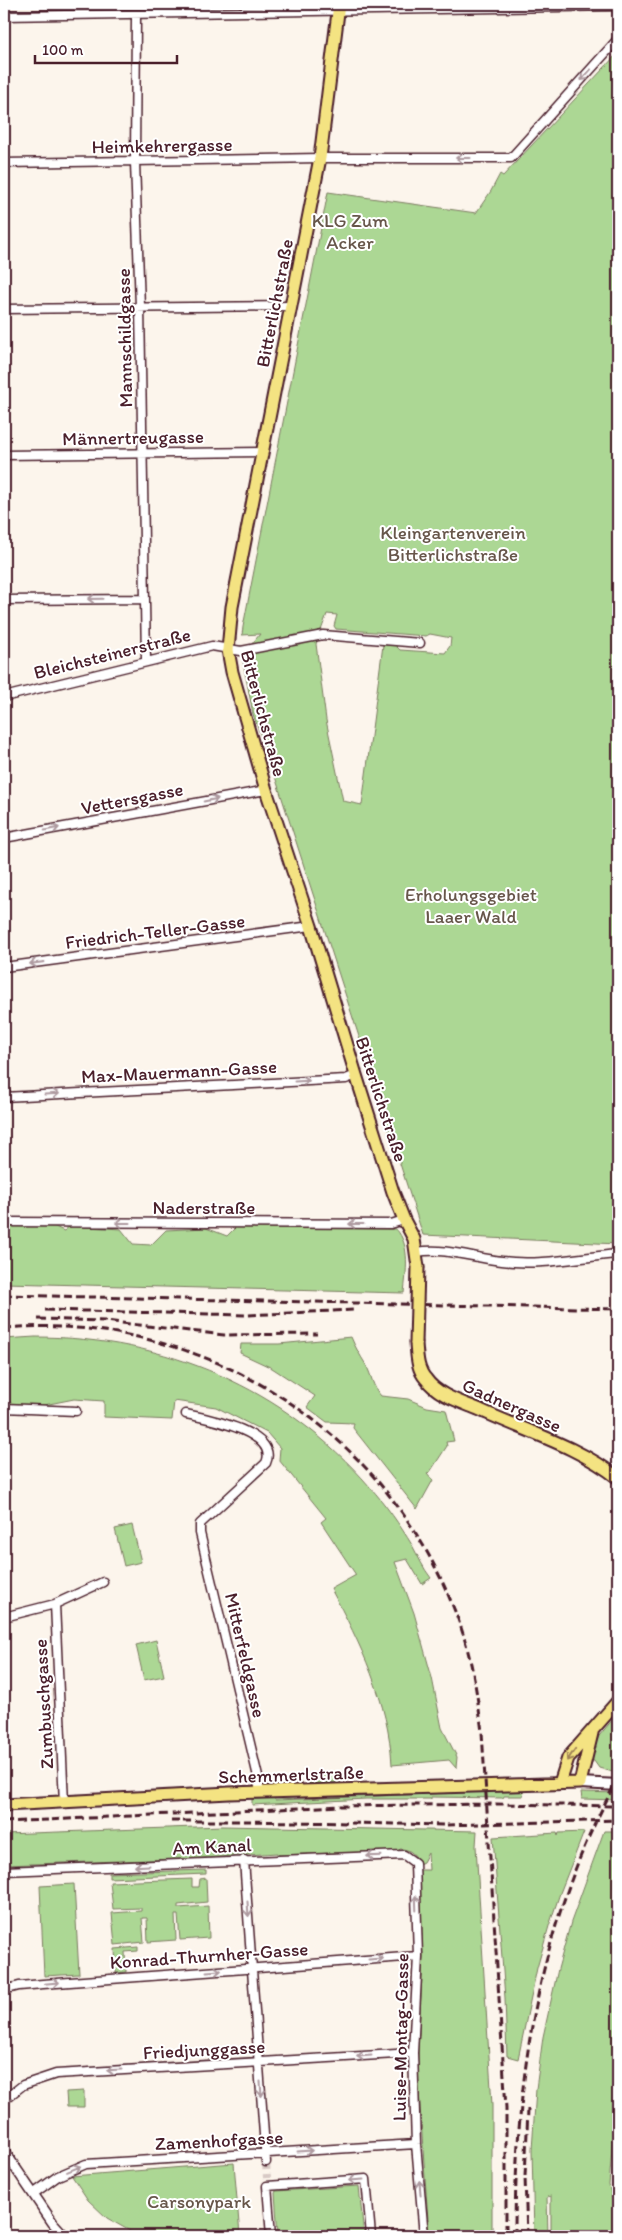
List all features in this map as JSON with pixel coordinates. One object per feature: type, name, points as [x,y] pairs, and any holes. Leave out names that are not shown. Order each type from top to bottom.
[{"type":"main road","name":"Bitterlichstraße","points":[[339,8],[320,158],[232,607],[228,650],[232,672],[266,790],[311,926],[356,1075],[404,1220],[414,1239],[418,1267]]},
{"type":"main road","name":"Gadnergasse","points":[[418,1267],[416,1343],[418,1364],[422,1373],[436,1389],[488,1414],[579,1453],[618,1478]]},
{"type":"main road","points":[[560,1783],[568,1758],[577,1745],[592,1733],[618,1701]]},
{"type":"main road","points":[[592,1733],[580,1783],[618,1785]]},
{"type":"main road","name":"Schemmerlstraße","points":[[4,1805],[230,1793],[259,1794],[580,1783]]},
{"type":"street","points":[[4,16],[136,15],[339,8],[618,6]]},
{"type":"street","name":"Mannschildgasse","points":[[136,15],[135,162],[140,307],[146,660]]},
{"type":"street","name":"Heimkehrergasse","points":[[4,163],[320,158],[511,158],[618,39]]},
{"type":"street","points":[[4,309],[292,306]]},
{"type":"street","name":"Männertreugasse","points":[[4,455],[262,452]]},
{"type":"street","points":[[4,600],[144,599]]},
{"type":"street","name":"Bleichsteinerstraße","points":[[4,697],[146,660],[212,646],[241,652],[323,635],[420,643]]},
{"type":"street","name":"Vettersgasse","points":[[4,838],[266,790]]},
{"type":"street","name":"Friedrich-Teller-Gasse","points":[[4,967],[311,926]]},
{"type":"street","name":"Max-Mauermann-Gasse","points":[[4,1097],[346,1079],[356,1075]]},
{"type":"street","name":"Naderstraße","points":[[4,1222],[391,1224],[404,1220]]},
{"type":"street","points":[[417,1252],[439,1250],[503,1261],[534,1262],[618,1254]]},
{"type":"street","points":[[4,1408],[76,1411]]},
{"type":"street","name":"Mitterfeldgasse","points":[[186,1414],[214,1419],[246,1431],[264,1444],[268,1453],[268,1458],[262,1467],[200,1524],[200,1533],[259,1781],[259,1794]]},
{"type":"street","points":[[4,1617],[55,1604],[103,1582]]},
{"type":"street","name":"Zumbuschgasse","points":[[55,1604],[64,1803]]},
{"type":"street","name":"Am Kanal","points":[[4,1871],[404,1855],[412,1859],[415,1863],[415,1868]]},
{"type":"street","points":[[244,1860],[265,2158]]},
{"type":"street","name":"Luise-Montag-Gasse","points":[[415,1868],[418,1956],[413,2053],[416,2144],[424,2236]]},
{"type":"street","name":"Konrad-Thurnher-Gasse","points":[[4,1990],[27,1985],[418,1956]]},
{"type":"street","name":"Friedjunggasse","points":[[4,2100],[23,2085],[56,2074],[413,2053]]},
{"type":"street","name":"Zamenhofgasse","points":[[33,2194],[58,2176],[86,2164],[265,2158],[416,2144]]},
{"type":"street","points":[[4,2151],[33,2194],[65,2236]]},
{"type":"street","points":[[271,2236],[267,2182],[366,2179],[371,2236]]},
{"type":"green space","name":"Erholungsgebiet Laaer Wald","points":[[618,53],[618,1244],[423,1235],[271,764],[253,714],[242,656],[260,634],[242,635],[328,192],[476,213],[500,174],[503,176]],"holes":[[[327,614],[337,615],[334,626],[336,629],[426,636],[430,634],[451,638],[450,646],[445,653],[400,650],[395,645],[383,645],[362,805],[343,801],[326,720],[316,644]]]},
{"type":"green space","points":[[4,1224],[55,1227],[64,1231],[70,1226],[121,1229],[133,1244],[151,1245],[166,1230],[206,1228],[227,1236],[236,1227],[396,1229],[401,1236],[406,1251],[404,1293],[4,1283]]},
{"type":"green space","points":[[35,1337],[83,1339],[130,1347],[176,1358],[219,1375],[261,1396],[300,1422],[337,1452],[387,1508],[431,1578],[422,1584],[407,1559],[395,1562],[414,1613],[432,1678],[442,1728],[457,1757],[456,1768],[449,1760],[392,1765],[390,1742],[379,1696],[362,1652],[331,1589],[356,1575],[321,1522],[326,1518],[279,1460],[280,1448],[267,1433],[216,1407],[174,1401],[172,1420],[104,1417],[104,1401],[74,1399],[39,1406],[4,1405],[4,1339]]},
{"type":"green space","points":[[351,1337],[381,1396],[408,1399],[427,1407],[446,1410],[454,1441],[446,1442],[447,1446],[430,1472],[427,1473],[433,1480],[417,1509],[353,1428],[354,1423],[327,1422],[307,1407],[315,1396],[272,1368],[240,1353],[241,1344],[279,1344]]},
{"type":"green space","points":[[132,1525],[141,1562],[124,1566],[115,1529]]},
{"type":"green space","points":[[156,1640],[164,1676],[144,1680],[136,1645]]},
{"type":"green space","points":[[618,1713],[618,1768],[616,1773],[599,1768],[594,1761],[590,1760],[599,1736]]},
{"type":"green space","points":[[340,1773],[340,1782],[309,1784],[308,1774]]},
{"type":"green space","points":[[524,1791],[523,1796],[504,1796],[503,1798],[431,1797],[431,1799],[366,1799],[252,1805],[252,1799],[274,1798],[275,1800],[430,1794],[431,1792]]},
{"type":"green space","points":[[581,1792],[618,1793],[618,1800],[582,1799]]},
{"type":"green space","points":[[222,1826],[477,1831],[476,1846],[492,2105],[492,2236],[431,2236],[429,2234],[418,2078],[423,1957],[419,1870],[429,1870],[428,1853],[423,1862],[419,1864],[412,1853],[400,1849],[398,1851],[277,1855],[277,1853],[204,1858],[4,1865],[4,1834]]},
{"type":"green space","points":[[604,1831],[618,1831],[618,2125],[614,2125],[609,2185],[618,2224],[618,2236],[551,2236],[551,2196],[547,2197],[548,2236],[534,2236],[532,2150],[536,2089],[543,2037],[558,1969],[571,1922]]},
{"type":"green space","points":[[584,1832],[549,1926],[537,1968],[518,2059],[507,2056],[505,1998],[493,1837],[557,1833],[558,1836],[559,1833]]},
{"type":"green space","points":[[206,1870],[206,1874],[109,1878],[109,1873]]},
{"type":"green space","points":[[206,1878],[207,1902],[178,1905],[178,1908],[208,1906],[209,1938],[180,1940],[178,1915],[175,1915],[176,1940],[148,1942],[147,1918],[142,1918],[144,1942],[115,1945],[112,1913],[141,1911],[141,1908],[113,1909],[110,1882],[192,1879],[192,1887],[199,1887],[200,1879]]},
{"type":"green space","points":[[74,1884],[79,1974],[44,1976],[40,1886]]},
{"type":"green space","points":[[138,1947],[138,1951],[125,1952],[126,1972],[116,1973],[115,1949]]},
{"type":"green space","points":[[84,2091],[84,2107],[67,2107],[66,2092]]},
{"type":"green space","name":"Carsonypark","points":[[234,2163],[240,2236],[137,2235],[107,2218],[88,2200],[72,2176]]},
{"type":"green space","points":[[359,2186],[364,2236],[278,2236],[276,2191]]},
{"type":"tunnel","points":[[266,2162],[267,2178]]},
{"type":"railway","points":[[4,1295],[618,1309]]},
{"type":"railway","points":[[45,1310],[247,1315],[353,1310]]},
{"type":"railway","points":[[38,1319],[105,1321],[224,1335],[317,1334]]},
{"type":"railway","points":[[4,1328],[78,1328],[149,1340],[216,1362],[278,1395],[334,1437],[383,1488],[424,1547],[456,1614],[466,1643],[473,1672],[482,1732],[506,2108],[506,2236]]},
{"type":"railway","points":[[515,2236],[520,2118],[527,2059],[537,2001],[551,1943],[569,1887],[591,1832],[618,1779]]},
{"type":"railway","points":[[4,1822],[341,1806],[496,1804],[618,1806]]},
{"type":"railway","points":[[171,1821],[446,1825],[618,1820]]},
{"type":"railway","points":[[527,2236],[525,2177],[528,2109]]},
{"type":"park label","name":"KLG Zum Acker","points":[[350,231]]},
{"type":"park label","name":"Kleingartenverein Bitterlichstraße","points":[[453,543]]}]
